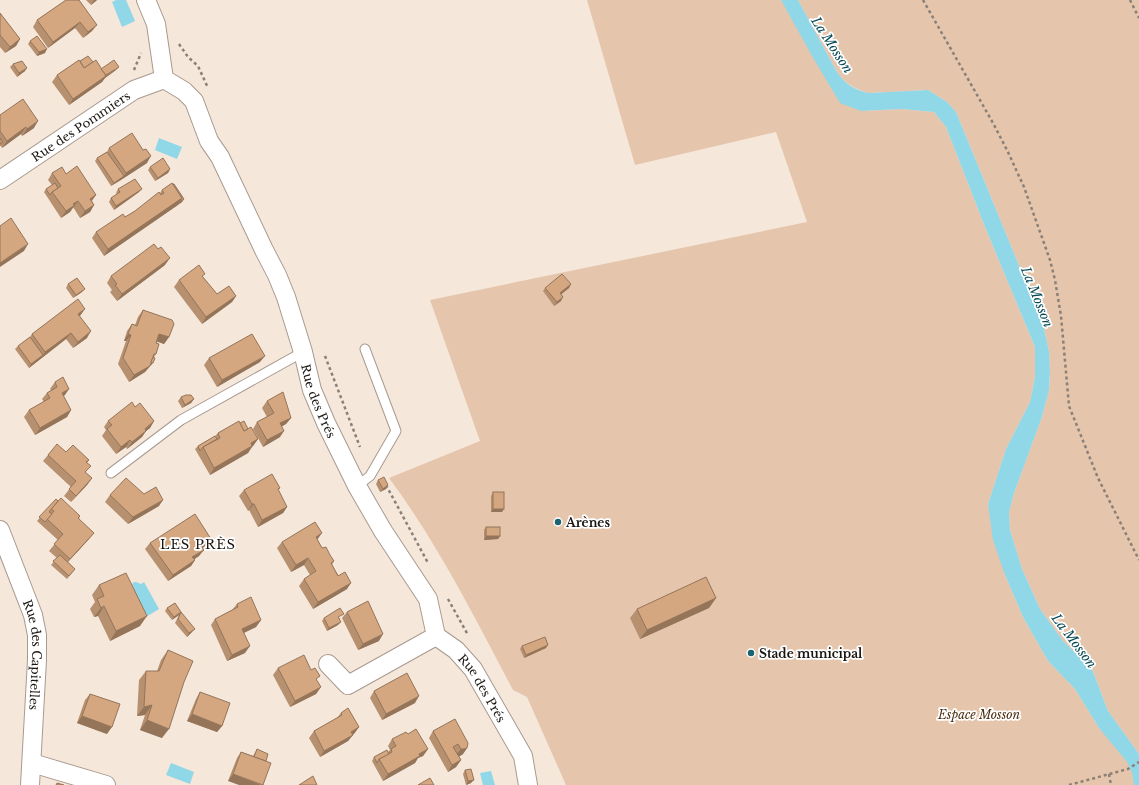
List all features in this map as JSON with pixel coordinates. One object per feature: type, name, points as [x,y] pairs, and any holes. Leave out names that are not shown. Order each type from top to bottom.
[{"type":"street","points":[[146,0],[156,24],[164,79]]},
{"type":"street","name":"Rue des Pommiers","points":[[0,180],[134,90],[164,79]]},
{"type":"street","name":"Rue des Prés","points":[[164,79],[184,91],[194,101],[210,142],[220,157],[277,275],[286,297],[303,352],[312,390],[357,486],[428,599],[436,636],[456,650],[473,669],[523,756],[528,785]]},
{"type":"street","name":"Rue des Capitelles","points":[[0,530],[33,615],[37,635],[30,785]]},
{"type":"street","points":[[328,664],[348,685],[436,636]]},
{"type":"street","points":[[32,763],[106,785]]},
{"type":"lane","points":[[357,486],[374,471],[396,431],[365,349]]},
{"type":"lane","points":[[111,473],[181,420],[303,352]]},
{"type":"path","points":[[923,0],[1007,150],[1024,187],[1050,260],[1061,316],[1069,406],[1098,478],[1139,560]]},
{"type":"path","points":[[1130,0],[1139,18]]},
{"type":"path","points":[[177,41],[188,57],[198,66],[209,90]]},
{"type":"path","points":[[134,90],[132,81],[133,73],[142,50]]},
{"type":"path","points":[[324,354],[362,453],[374,471],[382,478],[432,570]]},
{"type":"path","points":[[447,597],[470,638]]},
{"type":"path","points":[[1069,785],[1128,769],[1139,762]]},
{"type":"path","points":[[1109,774],[1111,785]]},
{"type":"green space","name":"Espace Mosson","points":[[587,0],[781,0],[861,111],[902,109],[934,112],[946,127],[985,227],[1035,347],[1035,377],[1030,402],[1006,449],[988,504],[1005,575],[1023,617],[1048,661],[1075,689],[1099,728],[1139,765],[1139,785],[566,785],[527,697],[513,690],[440,555],[407,503],[389,478],[480,441],[430,300],[807,222],[776,132],[635,165]]},
{"type":"green space","points":[[798,0],[1139,0],[1139,754],[1108,711],[1092,669],[1063,641],[1040,609],[1022,569],[1010,530],[1009,512],[1014,493],[1042,417],[1049,390],[1049,351],[1043,324],[956,112],[947,102],[928,90],[869,93],[859,90],[847,83],[837,72]]},
{"type":"water","points":[[116,0],[126,0],[135,21],[122,27],[112,2]]},
{"type":"water","points":[[781,0],[798,0],[837,72],[843,80],[851,86],[869,93],[928,90],[947,102],[956,112],[1043,324],[1049,351],[1049,390],[1042,417],[1014,493],[1009,512],[1010,530],[1022,569],[1040,609],[1063,641],[1092,669],[1108,711],[1139,754],[1139,785],[1134,785],[1132,773],[1127,762],[1099,728],[1075,689],[1048,661],[1023,617],[1005,575],[993,540],[988,504],[1006,449],[1030,402],[1035,377],[1035,347],[985,227],[946,127],[934,112],[902,109],[861,111],[840,103]]},
{"type":"water","points":[[159,138],[182,147],[177,159],[155,150]]},
{"type":"water","points":[[134,582],[141,584],[144,582],[159,609],[146,617],[130,590],[134,588],[132,584]]},
{"type":"water","points":[[171,763],[194,772],[190,784],[166,775]]},
{"type":"water","points":[[491,771],[495,785],[483,785],[480,773]]},
{"type":"building","points":[[66,0],[79,0],[97,25],[88,32],[80,22],[53,42],[37,20]]},
{"type":"building","points":[[0,13],[20,39],[10,47],[0,35]]},
{"type":"building","points":[[37,36],[47,49],[39,52],[30,41]]},
{"type":"building","points":[[88,56],[93,62],[84,68],[80,61]]},
{"type":"building","points":[[79,60],[84,68],[96,60],[106,76],[73,99],[57,75]]},
{"type":"building","points":[[114,60],[119,67],[106,75],[101,69]]},
{"type":"building","points":[[22,61],[27,68],[19,73],[13,64]]},
{"type":"building","points":[[23,99],[38,121],[27,129],[26,127],[7,141],[0,131],[0,115]]},
{"type":"building","points":[[132,133],[143,150],[146,149],[151,156],[126,173],[109,148]]},
{"type":"building","points":[[107,152],[124,176],[114,183],[97,158]]},
{"type":"building","points":[[163,158],[170,169],[158,178],[150,167]]},
{"type":"building","points":[[77,166],[96,195],[90,199],[94,205],[85,211],[78,201],[66,211],[52,192],[61,186],[52,173],[62,167],[66,174]]},
{"type":"building","points":[[135,179],[142,189],[116,206],[111,198],[120,192],[118,189]]},
{"type":"building","points":[[55,183],[58,188],[50,195],[46,189]]},
{"type":"building","points":[[172,183],[182,198],[108,249],[96,232],[123,214],[125,217],[135,211],[159,192],[161,195],[164,193],[162,190]]},
{"type":"building","points":[[173,184],[184,199],[180,202],[182,198]]},
{"type":"building","points":[[11,218],[28,244],[0,263],[0,226]]},
{"type":"building","points":[[154,244],[158,249],[161,247],[170,258],[122,294],[115,285],[117,284],[111,276]]},
{"type":"building","points":[[199,265],[205,274],[202,276],[217,294],[229,286],[236,296],[206,317],[179,280]]},
{"type":"building","points":[[562,274],[571,284],[560,293],[563,297],[557,302],[545,288]]},
{"type":"building","points":[[77,278],[85,289],[76,295],[68,284]]},
{"type":"building","points":[[78,299],[85,309],[78,314],[91,331],[78,342],[71,333],[45,352],[32,334]]},
{"type":"building","points":[[143,310],[172,320],[174,324],[169,337],[159,334],[156,343],[159,344],[150,366],[134,375],[123,358],[131,335],[128,334],[132,324],[137,326]]},
{"type":"building","points":[[252,334],[265,356],[222,380],[209,358]]},
{"type":"building","points":[[30,337],[43,355],[31,364],[18,346]]},
{"type":"building","points":[[153,357],[155,358],[153,363],[151,362]]},
{"type":"building","points":[[63,377],[69,389],[62,393],[71,410],[40,428],[29,410],[50,398],[47,393],[57,387],[55,382]]},
{"type":"building","points":[[283,392],[291,418],[280,423],[284,431],[267,440],[257,422],[274,413],[267,401]]},
{"type":"building","points":[[191,395],[194,399],[185,405],[181,397]]},
{"type":"building","points":[[132,402],[135,407],[140,403],[154,421],[145,429],[146,431],[132,442],[130,440],[121,447],[107,429],[112,425],[108,421]]},
{"type":"building","points":[[239,421],[244,431],[251,427],[258,439],[251,443],[252,446],[214,468],[203,447],[220,438],[218,433]]},
{"type":"building","points":[[244,421],[248,429],[244,431],[240,423]]},
{"type":"building","points":[[215,436],[217,439],[203,447],[200,451],[198,446]]},
{"type":"building","points":[[57,444],[66,452],[73,445],[89,460],[86,462],[91,466],[85,472],[92,478],[76,496],[69,489],[76,481],[48,455]]},
{"type":"building","points":[[272,474],[280,488],[278,489],[287,507],[262,520],[254,504],[252,504],[244,490]]},
{"type":"building","points":[[384,477],[388,485],[383,489],[378,480]]},
{"type":"building","points":[[126,478],[144,494],[156,487],[163,500],[133,517],[110,495]]},
{"type":"building","points":[[493,492],[504,492],[504,509],[493,509]]},
{"type":"building","points":[[61,498],[80,516],[78,518],[94,533],[70,559],[54,544],[63,534],[47,519],[54,511],[51,509]]},
{"type":"building","points":[[56,499],[58,501],[49,512],[52,514],[45,522],[39,517]]},
{"type":"building","points":[[195,514],[211,539],[201,545],[204,550],[192,557],[195,560],[173,575],[150,543]]},
{"type":"building","points":[[315,522],[322,533],[316,537],[322,548],[326,547],[334,561],[331,563],[338,576],[345,572],[351,583],[318,602],[304,579],[316,571],[308,558],[296,565],[282,542]]},
{"type":"building","points":[[486,527],[500,527],[500,536],[486,536]]},
{"type":"building","points":[[60,555],[75,569],[69,576],[53,561]]},
{"type":"building","points":[[126,573],[147,616],[116,631],[104,606],[101,608],[97,599],[104,596],[99,585]]},
{"type":"building","points":[[706,577],[716,598],[647,630],[637,609]]},
{"type":"building","points":[[251,597],[261,620],[242,629],[250,646],[232,655],[215,619],[238,607],[237,604]]},
{"type":"building","points":[[368,601],[383,634],[363,644],[347,612]]},
{"type":"building","points":[[175,603],[181,612],[174,617],[167,608]]},
{"type":"building","points":[[340,608],[344,614],[338,617],[341,622],[329,628],[324,618]]},
{"type":"building","points":[[181,612],[195,629],[189,633],[178,619]]},
{"type":"building","points":[[545,637],[548,645],[526,655],[522,646]]},
{"type":"building","points":[[168,650],[193,661],[184,682],[169,729],[147,720],[152,705],[144,707],[146,671],[159,671]]},
{"type":"building","points":[[304,655],[311,670],[315,668],[320,676],[316,679],[321,687],[295,701],[278,668]]},
{"type":"building","points":[[407,673],[419,696],[386,714],[374,691]]},
{"type":"building","points":[[200,692],[230,703],[222,726],[192,714]]},
{"type":"building","points":[[90,694],[120,704],[112,727],[82,716]]},
{"type":"building","points":[[348,708],[359,727],[351,732],[353,735],[324,751],[314,731],[342,715],[341,713]]},
{"type":"building","points":[[455,719],[468,743],[467,748],[464,749],[461,749],[458,744],[453,747],[461,760],[452,765],[433,731]]},
{"type":"building","points":[[416,729],[428,749],[419,754],[420,756],[388,774],[379,759],[392,752],[391,749],[396,746],[392,739],[406,732],[408,734]]},
{"type":"building","points":[[257,749],[268,754],[266,761],[254,757]]},
{"type":"building","points":[[387,750],[389,754],[379,759],[377,763],[374,757]]},
{"type":"building","points":[[241,752],[271,763],[263,785],[233,774]]},
{"type":"building","points":[[471,769],[474,780],[468,781],[465,770]]},
{"type":"building","points":[[313,776],[317,785],[299,785]]},
{"type":"building","points":[[430,778],[434,785],[418,785]]},
{"type":"place","name":"Arènes","points":[[558,522]]},
{"type":"place","name":"Stade municipal","points":[[751,653]]},
{"type":"district","name":"LES PRÈS","points":[[198,544]]},
{"type":"water label","name":"La Mosson","points":[[832,45]]},
{"type":"water label","name":"La Mosson","points":[[1037,297]]},
{"type":"water label","name":"La Mosson","points":[[1074,641]]}]
